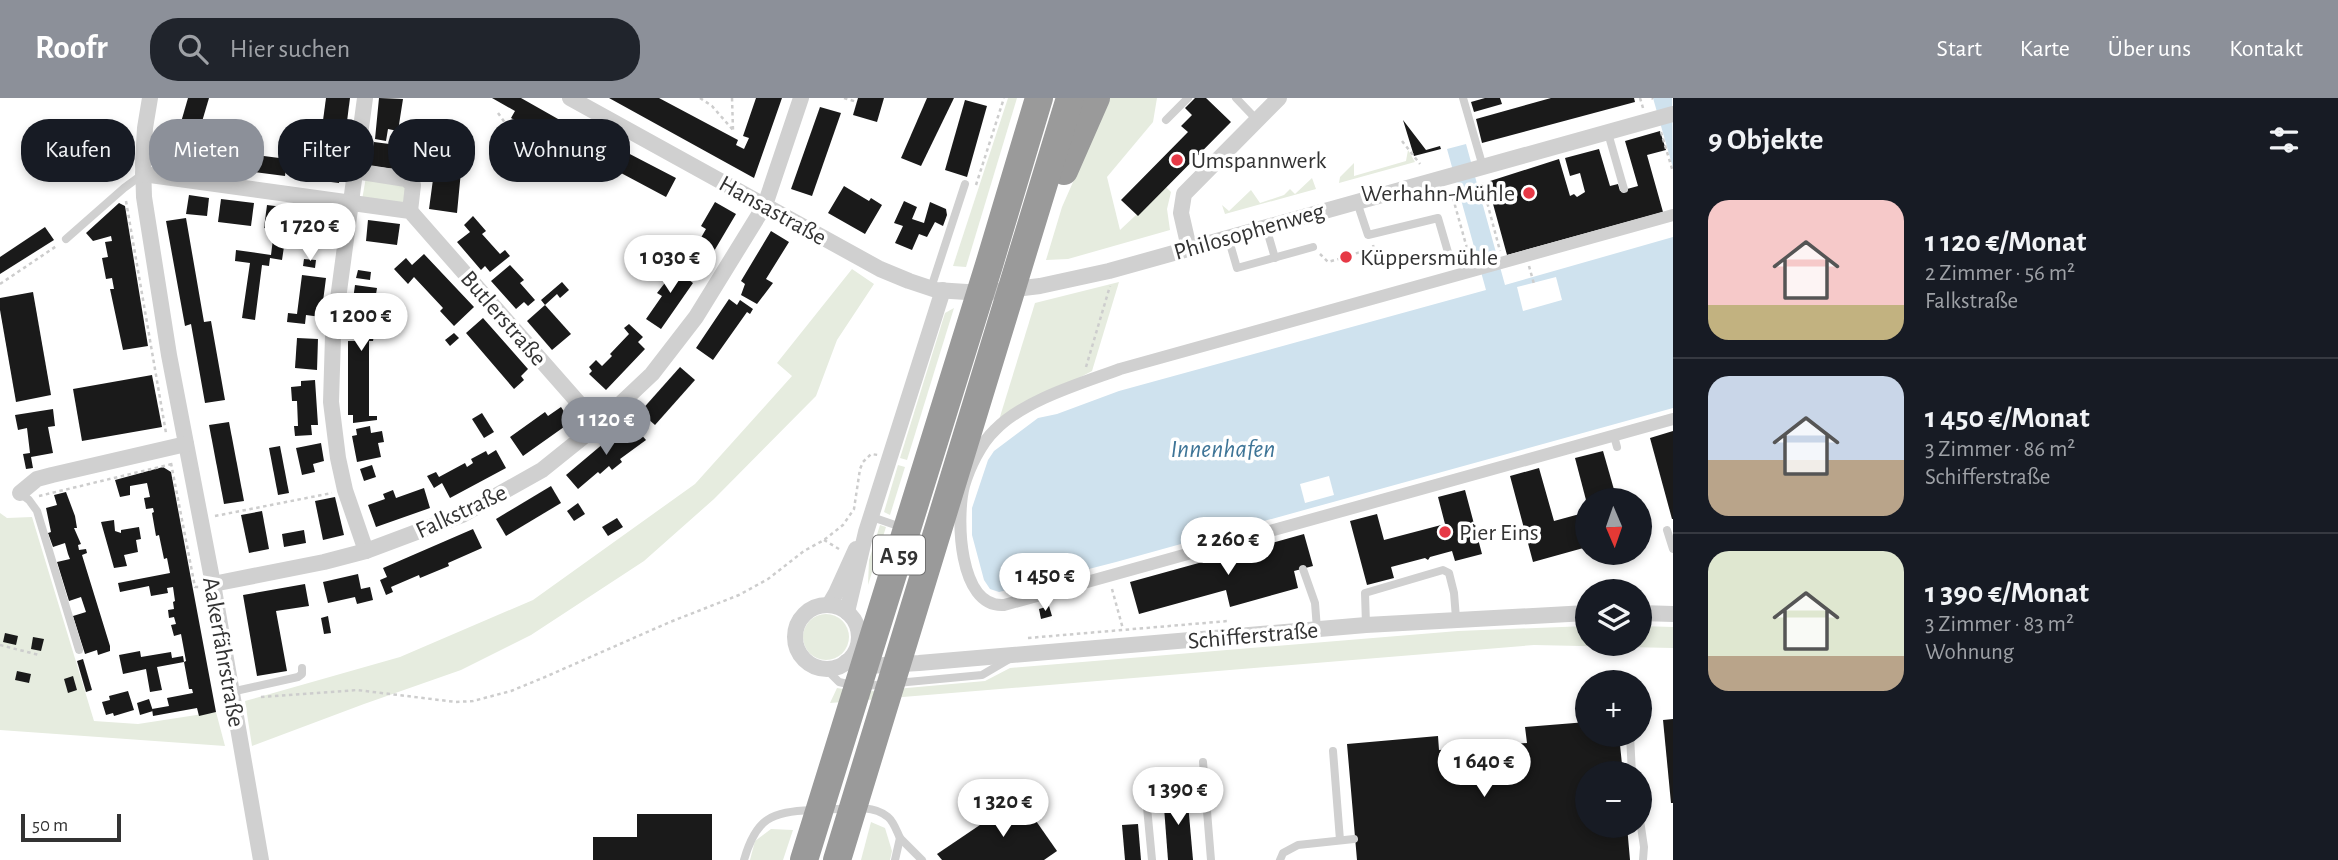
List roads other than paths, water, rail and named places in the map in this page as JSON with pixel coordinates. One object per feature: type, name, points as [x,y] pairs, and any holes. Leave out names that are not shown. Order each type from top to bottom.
[{"type":"highway","name":"A 59","points":[[840,851],[1003,266],[1039,98]]},
{"type":"highway","name":"A 59","points":[[806,852],[1003,266],[1070,98]]},
{"type":"highway","points":[[1003,266],[1057,187],[1096,98]]},
{"type":"street","name":"Aakerfährstraße","points":[[150,98],[142,174],[144,197],[261,860]]},
{"type":"street","points":[[362,119],[365,98]]},
{"type":"street","name":"Hansastraße","points":[[570,98],[880,269],[937,289]]},
{"type":"street","name":"Falkstraße","points":[[213,584],[366,551],[462,515],[542,470],[598,425],[652,374],[696,317],[765,205],[801,98]]},
{"type":"street","points":[[1189,248],[1181,212],[1184,194],[1279,98]]},
{"type":"street","name":"Philosophenweg","points":[[937,289],[994,292],[1041,286],[1109,271],[1664,119]]},
{"type":"street","points":[[142,174],[410,211],[413,185],[406,178],[374,174]]},
{"type":"street","points":[[354,182],[334,336],[331,402],[345,490],[366,551]]},
{"type":"street","name":"Butlerstraße","points":[[410,211],[598,425]]},
{"type":"street","points":[[1673,215],[1120,369],[1035,403],[1007,419],[993,431],[974,463],[964,485],[960,538],[974,587],[981,597],[991,604],[1003,605],[1615,441],[1673,419]]},
{"type":"street","points":[[847,612],[869,524],[937,289]]},
{"type":"street","points":[[25,497],[37,479],[186,444]]},
{"type":"street","points":[[829,605],[869,524]]},
{"type":"street","points":[[826,669],[807,662],[798,652],[795,640],[801,617],[818,606],[829,605],[847,612],[855,622],[859,634],[858,645],[846,662]]},
{"type":"street","name":"Schifferstraße","points":[[826,669],[846,662],[868,666],[919,663],[1456,618],[1575,613]]},
{"type":"street","points":[[1652,613],[1673,614]]},
{"type":"street","name":"Schifferstraße","points":[[858,645],[879,657],[919,663]]},
{"type":"lane","points":[[1166,120],[1188,98]]},
{"type":"lane","points":[[1236,98],[1257,120]]},
{"type":"lane","points":[[1463,98],[1469,108],[1480,170]]},
{"type":"lane","points":[[1608,133],[1624,189]]},
{"type":"lane","points":[[66,239],[142,174]]},
{"type":"lane","points":[[937,289],[965,184]]},
{"type":"lane","points":[[1357,201],[1366,234],[1370,235],[1438,218],[1450,259]]},
{"type":"lane","points":[[1265,227],[1275,258]]},
{"type":"lane","points":[[1228,237],[1237,268],[1313,247]]},
{"type":"lane","points":[[25,497],[37,511],[79,650]]},
{"type":"lane","points":[[869,524],[913,531],[915,543]]},
{"type":"lane","points":[[1668,530],[1673,549]]},
{"type":"lane","points":[[917,625],[925,589],[918,555]]},
{"type":"lane","points":[[1303,569],[1315,603],[1317,629]]},
{"type":"lane","points":[[1366,625],[1365,593],[1443,570],[1449,573],[1456,618]]},
{"type":"lane","points":[[826,669],[839,682],[864,686],[982,676],[1014,656]]},
{"type":"lane","points":[[231,692],[298,677],[302,674],[302,668]]},
{"type":"lane","points":[[1334,751],[1340,840]]},
{"type":"lane","points":[[1203,762],[1211,860]]},
{"type":"lane","points":[[1152,860],[1145,786],[1179,784]]},
{"type":"lane","points":[[744,860],[751,836],[762,823],[784,812],[859,808],[876,811],[890,818],[900,838],[922,860]]},
{"type":"lane","points":[[895,860],[900,838]]},
{"type":"lane","points":[[1643,838],[1643,860]]},
{"type":"lane","points":[[1280,860],[1283,853],[1298,845],[1354,839]]},
{"type":"water","points":[[1653,98],[1672,98],[1673,168]]},
{"type":"water","name":"Innenhafen","points":[[1466,144],[1505,285],[1673,237],[1673,408],[1116,562],[999,592],[990,589],[984,580],[972,535],[972,508],[988,460],[994,451],[1038,418],[1057,414],[1119,391],[1486,290],[1447,149]]},
{"type":"place","name":"Umspannwerk","points":[[1177,160]]},
{"type":"place","name":"Werhahn-Mühle","points":[[1529,193]]},
{"type":"place","name":"Küppersmühle","points":[[1346,257]]},
{"type":"place","name":"Pier Eins","points":[[1445,532]]}]
